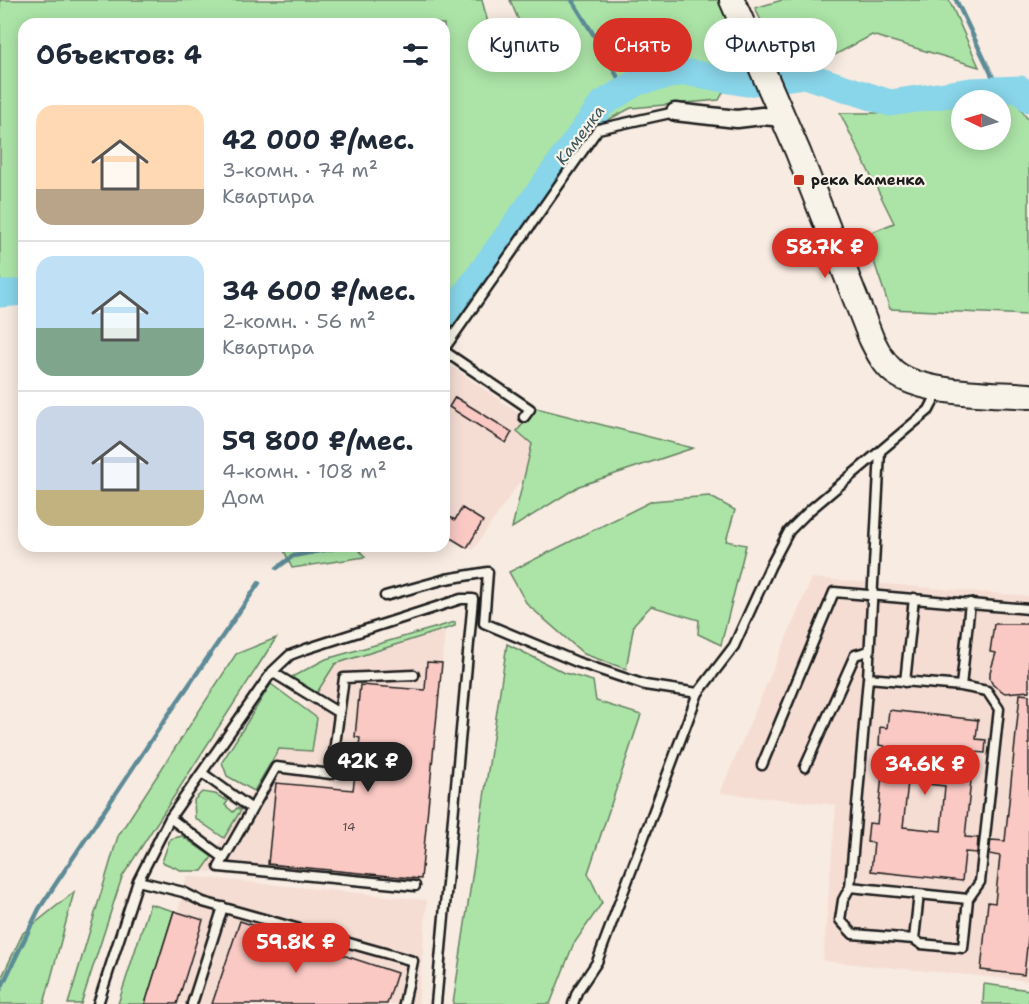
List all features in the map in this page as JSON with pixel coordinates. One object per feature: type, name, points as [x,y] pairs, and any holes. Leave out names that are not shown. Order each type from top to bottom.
[{"type":"street","points":[[732,0],[779,109],[871,338],[881,357],[892,371],[906,380],[940,388],[1029,396]]},
{"type":"street","points":[[675,112],[737,118],[762,116],[779,109]]},
{"type":"lane","points":[[450,341],[598,129],[675,112]]},
{"type":"lane","points":[[450,354],[530,409],[524,417]]},
{"type":"lane","points":[[573,1004],[577,992],[597,962],[698,693],[734,646],[789,531],[810,510],[929,410],[940,388]]},
{"type":"lane","points":[[868,678],[961,686],[987,691],[999,709],[980,882],[968,899],[963,948],[921,944],[914,939],[853,934],[840,920],[843,900],[850,887],[868,678],[880,452]]},
{"type":"lane","points":[[385,596],[446,579],[488,572],[484,624],[577,662],[645,685],[698,693]]},
{"type":"lane","points":[[762,765],[834,591],[1029,609]]},
{"type":"lane","points":[[905,681],[914,598]]},
{"type":"lane","points":[[98,1004],[138,881],[170,818],[272,672],[290,655],[306,649],[461,599],[473,599],[436,1004]]},
{"type":"lane","points":[[961,686],[970,603]]},
{"type":"lane","points":[[805,767],[855,655],[869,651]]},
{"type":"lane","points":[[272,672],[339,712]]},
{"type":"lane","points":[[414,675],[344,678],[331,774],[276,767],[219,867],[415,886]]},
{"type":"lane","points":[[202,773],[252,809]]},
{"type":"lane","points":[[170,818],[224,858]]},
{"type":"lane","points":[[138,881],[183,892],[203,902],[413,961],[404,1004]]},
{"type":"lane","points":[[850,887],[968,899]]},
{"type":"lane","points":[[914,939],[919,894]]},
{"type":"lane","points":[[192,1004],[223,907]]},
{"type":"shaded area","points":[[450,365],[551,436],[473,550],[450,537]]},
{"type":"shaded area","points":[[812,578],[1029,596],[1029,981],[823,961],[836,805],[720,793]]},
{"type":"shaded area","points":[[445,630],[420,892],[202,871],[279,748],[317,718],[305,708],[335,664]]},
{"type":"shaded area","points":[[187,876],[427,900],[418,1004],[145,1004],[174,911],[178,911]]},
{"type":"green space","points":[[0,0],[482,0],[487,18],[468,18],[468,72],[581,72],[581,18],[518,18],[510,0],[718,0],[726,18],[704,18],[704,72],[734,72],[719,100],[631,108],[596,126],[450,323],[450,18],[18,18],[18,283],[0,284]]},
{"type":"green space","points":[[782,0],[949,0],[979,67],[872,35],[837,54],[837,18],[760,18],[755,8]]},
{"type":"green space","points":[[1011,100],[1015,100],[1029,121],[1029,315],[890,309],[865,235],[894,223],[840,113],[886,113],[951,103],[951,150],[1011,150]]},
{"type":"green space","points":[[536,408],[693,448],[579,486],[512,528],[532,444],[517,431]]},
{"type":"green space","points":[[709,496],[735,510],[726,541],[746,545],[721,645],[698,634],[699,620],[651,606],[634,624],[626,669],[584,654],[527,604],[509,572],[652,501]]},
{"type":"green space","points":[[285,552],[361,552],[365,557],[292,568]]},
{"type":"green space","points":[[455,622],[455,626],[335,664],[316,694],[288,679],[326,659]]},
{"type":"green space","points":[[276,638],[122,877],[81,1004],[68,1004],[118,836],[236,654]]},
{"type":"green space","points":[[507,644],[565,673],[593,681],[596,701],[641,715],[588,873],[602,903],[573,945],[550,1004],[453,1004]]},
{"type":"green space","points":[[271,684],[317,718],[312,751],[279,749],[254,791],[227,776],[222,762]]},
{"type":"green space","points":[[202,792],[215,794],[228,801],[225,805],[233,812],[237,808],[241,810],[224,838],[195,818],[194,800]]},
{"type":"green space","points":[[182,836],[212,857],[202,871],[183,871],[162,862],[170,839]]},
{"type":"green space","points":[[74,892],[44,1004],[0,1004],[0,981],[23,933]]},
{"type":"green space","points":[[150,904],[174,911],[145,1004],[118,1004]]},
{"type":"green space","points":[[984,984],[1029,990],[1029,1004],[983,1004]]},
{"type":"building","points":[[455,397],[512,432],[506,443],[450,408]]},
{"type":"building","points":[[462,508],[483,521],[467,548],[450,538],[450,517],[455,520]]},
{"type":"building","points":[[994,624],[1029,624],[1029,691],[1005,693],[993,685],[990,672],[996,653],[990,652]]},
{"type":"building","points":[[427,662],[442,663],[421,879],[268,864],[276,783],[353,790],[360,738],[355,737],[360,685],[425,690]]},
{"type":"building","points":[[1020,694],[1029,695],[1029,928],[1024,975],[981,970],[988,902],[995,903],[1000,856],[989,854],[991,840],[1005,841]]},
{"type":"building","points":[[889,710],[978,720],[976,739],[986,740],[985,753],[974,752],[965,837],[978,838],[977,853],[965,852],[962,881],[871,871],[874,843],[867,842],[869,823],[877,824],[885,746],[879,745],[880,727],[887,728]],"holes":[[[908,782],[945,786],[941,831],[903,827]]]},
{"type":"building","points":[[174,911],[203,920],[177,1004],[145,1004]]},
{"type":"building","points":[[240,921],[397,973],[387,1004],[212,1004]]},
{"type":"waterway","points":[[572,0],[593,34]]},
{"type":"waterway","points":[[956,0],[999,90]]},
{"type":"waterway","points":[[615,72],[625,90]]},
{"type":"waterway","name":"Каменка","points":[[450,316],[602,104],[637,82],[684,72],[747,83],[805,75],[890,103],[971,91],[1020,89],[1029,99]]},
{"type":"waterway","name":"Каменка","points":[[0,294],[18,292]]},
{"type":"waterway","points":[[277,568],[293,556],[314,552]]},
{"type":"waterway","points":[[0,990],[39,909],[259,583]]},
{"type":"place","name":"река Каменка","points":[[799,180]]}]
